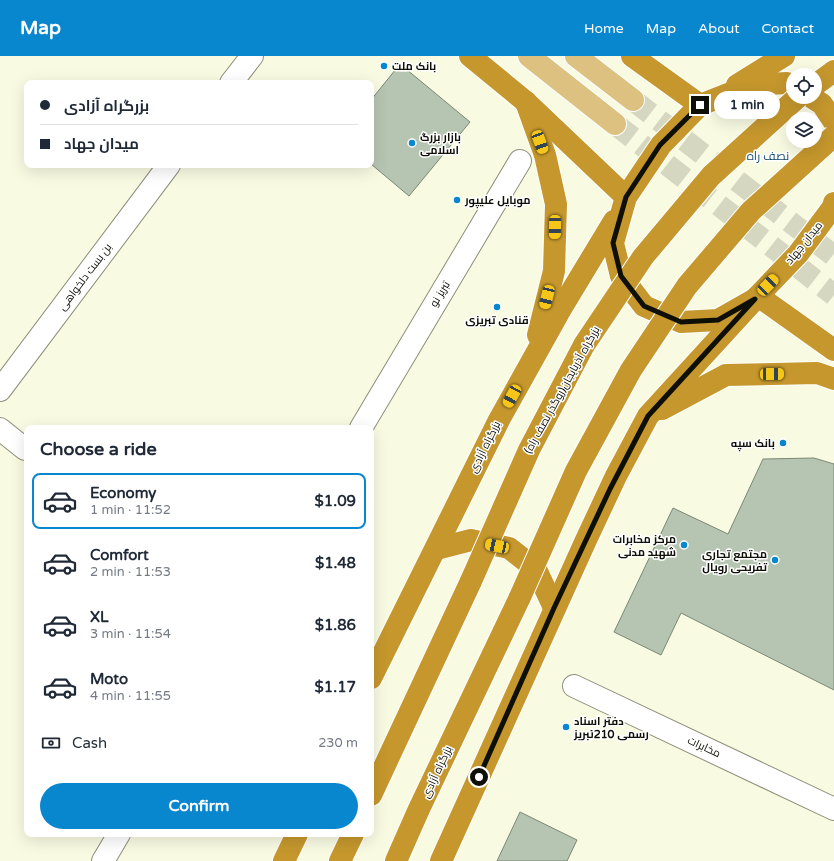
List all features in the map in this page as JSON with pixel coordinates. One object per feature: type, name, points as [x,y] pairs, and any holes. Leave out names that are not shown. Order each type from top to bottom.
[{"type":"highway","points":[[470,56],[526,102],[625,200]]},
{"type":"highway","points":[[632,56],[707,102],[784,56]]},
{"type":"highway","points":[[822,80],[834,71]]},
{"type":"highway","name":"میدان جهاد","points":[[786,83],[751,85],[707,102],[660,145],[625,200],[613,243],[621,276],[644,306],[681,322],[718,320],[756,297],[798,254],[834,206]]},
{"type":"highway","points":[[526,102],[545,155],[556,204],[554,271],[531,361]]},
{"type":"highway","name":"بزرگراه آذربایجان(روگذر نصف راه)","points":[[374,789],[471,581],[529,450],[584,346],[643,257],[711,176],[790,104]]},
{"type":"highway","points":[[822,104],[834,122]]},
{"type":"highway","name":"بزرگراه آزادی","points":[[396,861],[419,809],[520,597],[576,472],[631,370],[687,286],[751,211],[834,136]]},
{"type":"highway","name":"بزرگراه آزادی","points":[[374,672],[436,549],[478,460],[531,361],[625,200]]},
{"type":"highway","points":[[442,861],[554,608],[616,476],[648,416],[756,297],[834,350]]},
{"type":"highway","points":[[648,416],[726,375],[816,373],[834,379]]},
{"type":"highway","points":[[436,549],[471,540],[509,548],[536,569],[554,608]]},
{"type":"highway","points":[[284,861],[295,837]]},
{"type":"highway","points":[[340,861],[352,837]]},
{"type":"main road","points":[[529,56],[615,124]]},
{"type":"main road","points":[[576,56],[633,100]]},
{"type":"street","points":[[233,80],[252,56]]},
{"type":"street","name":"تبریز نو","points":[[363,425],[520,161]]},
{"type":"street","name":"بن بست دلخواهی","points":[[0,390],[167,168]]},
{"type":"street","points":[[0,429],[24,448]]},
{"type":"street","name":"مخابرات","points":[[574,686],[834,809]]},
{"type":"street","points":[[102,861],[117,837]]},
{"type":"building","name":"بازار بزرگ اسلامی","points":[[400,64],[470,122],[409,196],[374,167],[374,96]]},
{"type":"building","name":"مجتمع تجاری تفریحی رویال","points":[[814,458],[834,464],[834,690],[681,613],[661,655],[614,632],[673,508],[728,534],[763,459]]},
{"type":"building","points":[[520,812],[577,840],[567,861],[497,861]]},
{"type":"tunnel","points":[[633,100],[834,256]]},
{"type":"tunnel","points":[[615,124],[834,295]]},
{"type":"place","name":"بانک ملت","points":[[384,66]]},
{"type":"place","name":"بازار بزرگ اسلامی","points":[[412,143]]},
{"type":"place","name":"موبایل علیپور","points":[[457,200]]},
{"type":"place","name":"قنادی تبریزی","points":[[497,307]]},
{"type":"place","name":"بانک سپه","points":[[783,443]]},
{"type":"place","name":"مرکز مخابرات شهید مدنی","points":[[684,545]]},
{"type":"place","name":"مجتمع تجاری تفریحی رویال","points":[[775,560]]},
{"type":"place","name":"دفتر اسناد رسمی 210تبریز","points":[[566,727]]},
{"type":"district","name":"نصف راه","points":[[768,156]]},
{"type":"route","points":[[479,777],[554,608],[616,476],[648,416],[755,299],[718,320],[681,322],[644,306],[621,276],[613,243],[626,197],[660,145],[700,105]]}]
